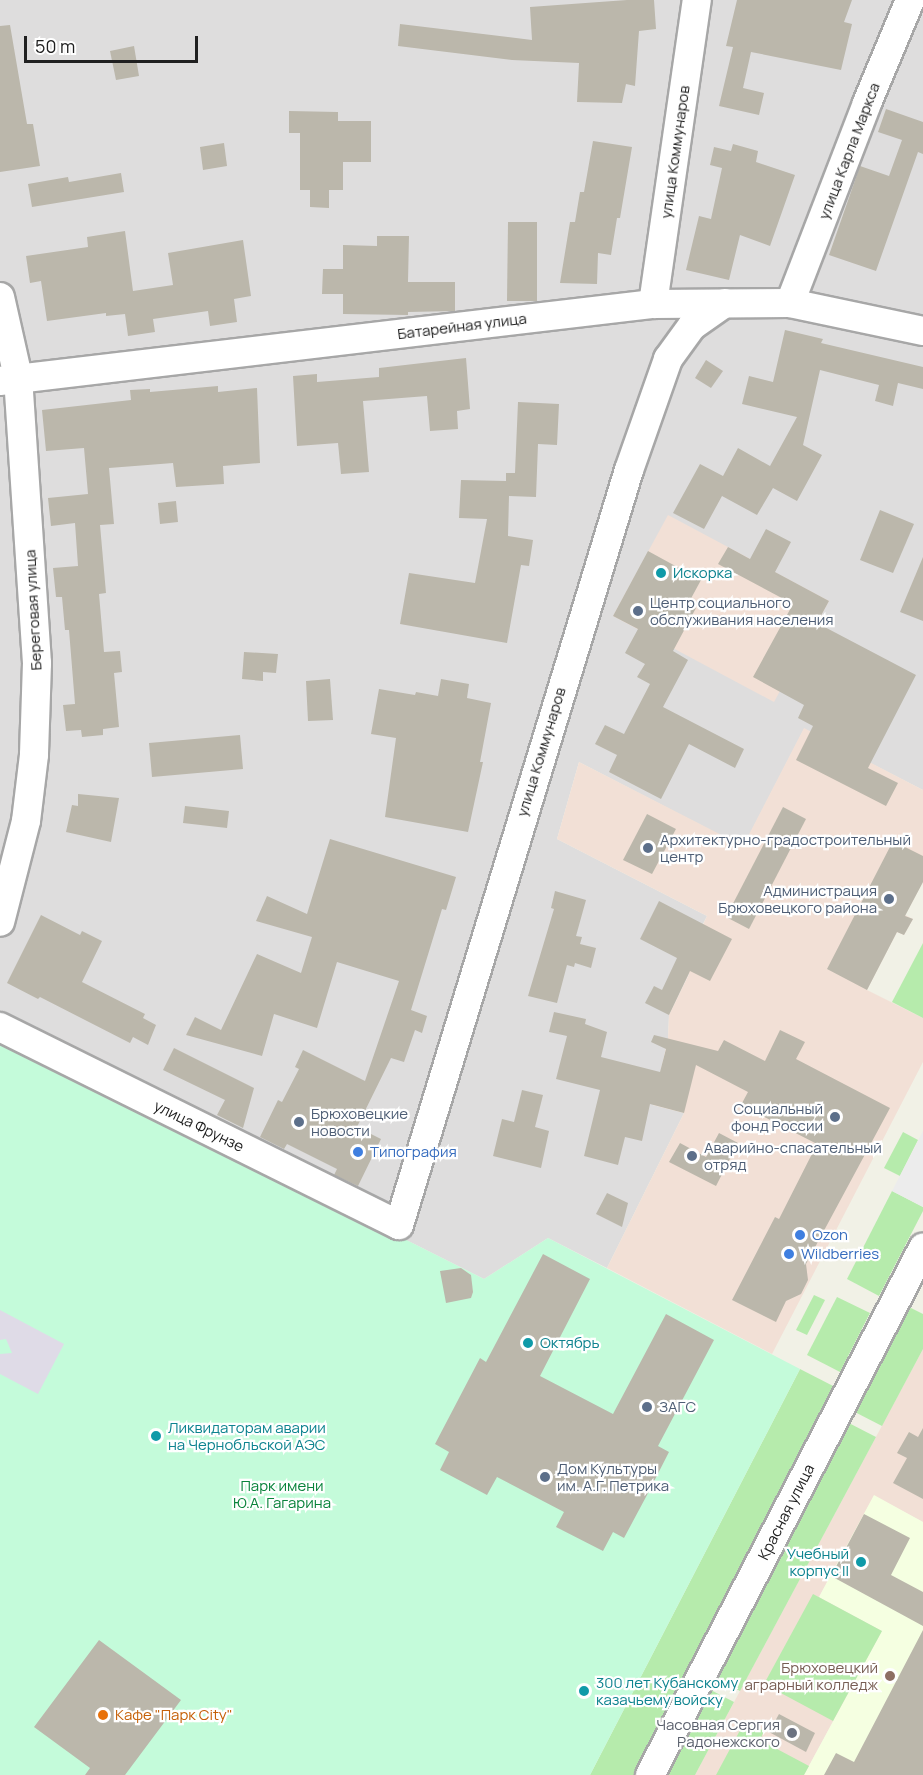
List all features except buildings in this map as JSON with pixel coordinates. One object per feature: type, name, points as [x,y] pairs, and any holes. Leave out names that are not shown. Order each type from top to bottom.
[{"type":"street","name":"улица Коммунаров","points":[[653,304],[696,0]]},
{"type":"street","name":"улица Карла Маркса","points":[[790,303],[867,103],[910,0]]},
{"type":"street","name":"Береговая улица","points":[[0,297],[37,663],[37,714],[26,821],[0,922]]},
{"type":"street","name":"улица Коммунаров","points":[[399,1225],[578,632],[644,426],[668,359],[681,339],[707,313],[725,303]]},
{"type":"street","name":"Батарейная улица","points":[[9,379],[653,304],[790,303],[923,331]]},
{"type":"street","name":"улица Фрунзе","points":[[0,1027],[399,1225]]},
{"type":"street","name":"Красная улица","points":[[650,1775],[923,1248]]},
{"type":"shaded area","points":[[0,0],[923,0],[923,790],[804,729],[743,847],[579,762],[557,839],[707,916],[699,932],[689,974],[669,1015],[668,1039],[653,1105],[684,1113],[607,1268],[548,1238],[484,1279],[0,1036]]},
{"type":"shaded area","points":[[668,515],[829,601],[774,702],[613,616]]},
{"type":"shaded area","points":[[804,728],[923,790],[923,882],[905,915],[913,919],[904,935],[897,932],[867,990],[923,1018],[923,1062],[772,1354],[607,1268],[684,1113],[653,1105],[668,1039],[669,1015],[689,974],[682,970],[707,916],[557,839],[579,762],[743,846]]},
{"type":"shaded area","points":[[923,1131],[923,1207],[892,1191]]},
{"type":"shaded area","points":[[0,1310],[64,1344],[38,1394],[0,1374],[0,1354],[12,1353],[6,1339],[0,1340]]},
{"type":"shaded area","points":[[923,1349],[923,1522],[874,1496],[819,1597],[882,1631],[804,1775],[695,1775]]},
{"type":"shaded area","name":"Брюховецкий аграрный колледж","points":[[874,1495],[923,1522],[923,1775],[804,1775],[882,1631],[819,1597]]},
{"type":"green space","points":[[923,943],[923,1018],[892,1002]]},
{"type":"green space","name":"Парк имени Ю.А. Гагарина","points":[[0,1036],[484,1279],[548,1238],[800,1369],[590,1775],[0,1775]]},
{"type":"green space","points":[[903,1132],[918,1140],[900,1176],[884,1168]]},
{"type":"green space","points":[[892,1191],[923,1207],[923,1211],[879,1296],[847,1279]]},
{"type":"green space","points":[[814,1295],[825,1300],[807,1335],[796,1330]]},
{"type":"green space","points":[[837,1297],[870,1313],[840,1372],[807,1355]]},
{"type":"green space","points":[[901,1303],[923,1314],[923,1349],[882,1426],[847,1408]]},
{"type":"green space","points":[[800,1369],[837,1388],[636,1775],[590,1775]]},
{"type":"green space","points":[[841,1419],[876,1437],[740,1691],[709,1674]]},
{"type":"green space","points":[[813,1594],[882,1631],[833,1721],[764,1684]]},
{"type":"green space","points":[[703,1686],[734,1702],[695,1775],[657,1775]]},
{"type":"green space","points":[[745,1721],[764,1731],[760,1740],[809,1766],[804,1775],[716,1775]]},
{"type":"place","name":"Искорка","points":[[661,573]]},
{"type":"place","name":"Центр социального обслуживания населения","points":[[638,611]]},
{"type":"place","name":"Архитектурно-градостроительный центр","points":[[648,848]]},
{"type":"place","name":"Администрация Брюховецкого района","points":[[889,899]]},
{"type":"place","name":"Социальный фонд России","points":[[835,1117]]},
{"type":"place","name":"Брюховецкие новости","points":[[299,1122]]},
{"type":"place","name":"Типография","points":[[358,1152]]},
{"type":"place","name":"Аварийно-спасательный отряд","points":[[692,1156]]},
{"type":"place","name":"Ozon","points":[[800,1235]]},
{"type":"place","name":"Wildberries","points":[[789,1254]]},
{"type":"place","name":"Октябрь","points":[[528,1343]]},
{"type":"place","name":"ЗАГС","points":[[647,1407]]},
{"type":"place","name":"Ликвидаторам аварии на Чернобльской АЭС","points":[[156,1436]]},
{"type":"place","name":"Дом Культуры им. А.Г. Петрика","points":[[545,1477]]},
{"type":"place","name":"Учебный корпус II","points":[[861,1562]]},
{"type":"place","name":"Брюховецкий аграрный колледж","points":[[890,1676]]},
{"type":"place","name":"300 лет Кубанскому казачьему войску","points":[[584,1691]]},
{"type":"place","name":"Кафе \"Парк City\"","points":[[103,1715]]},
{"type":"place","name":"Часовная Сергия Радонежского","points":[[792,1733]]}]
